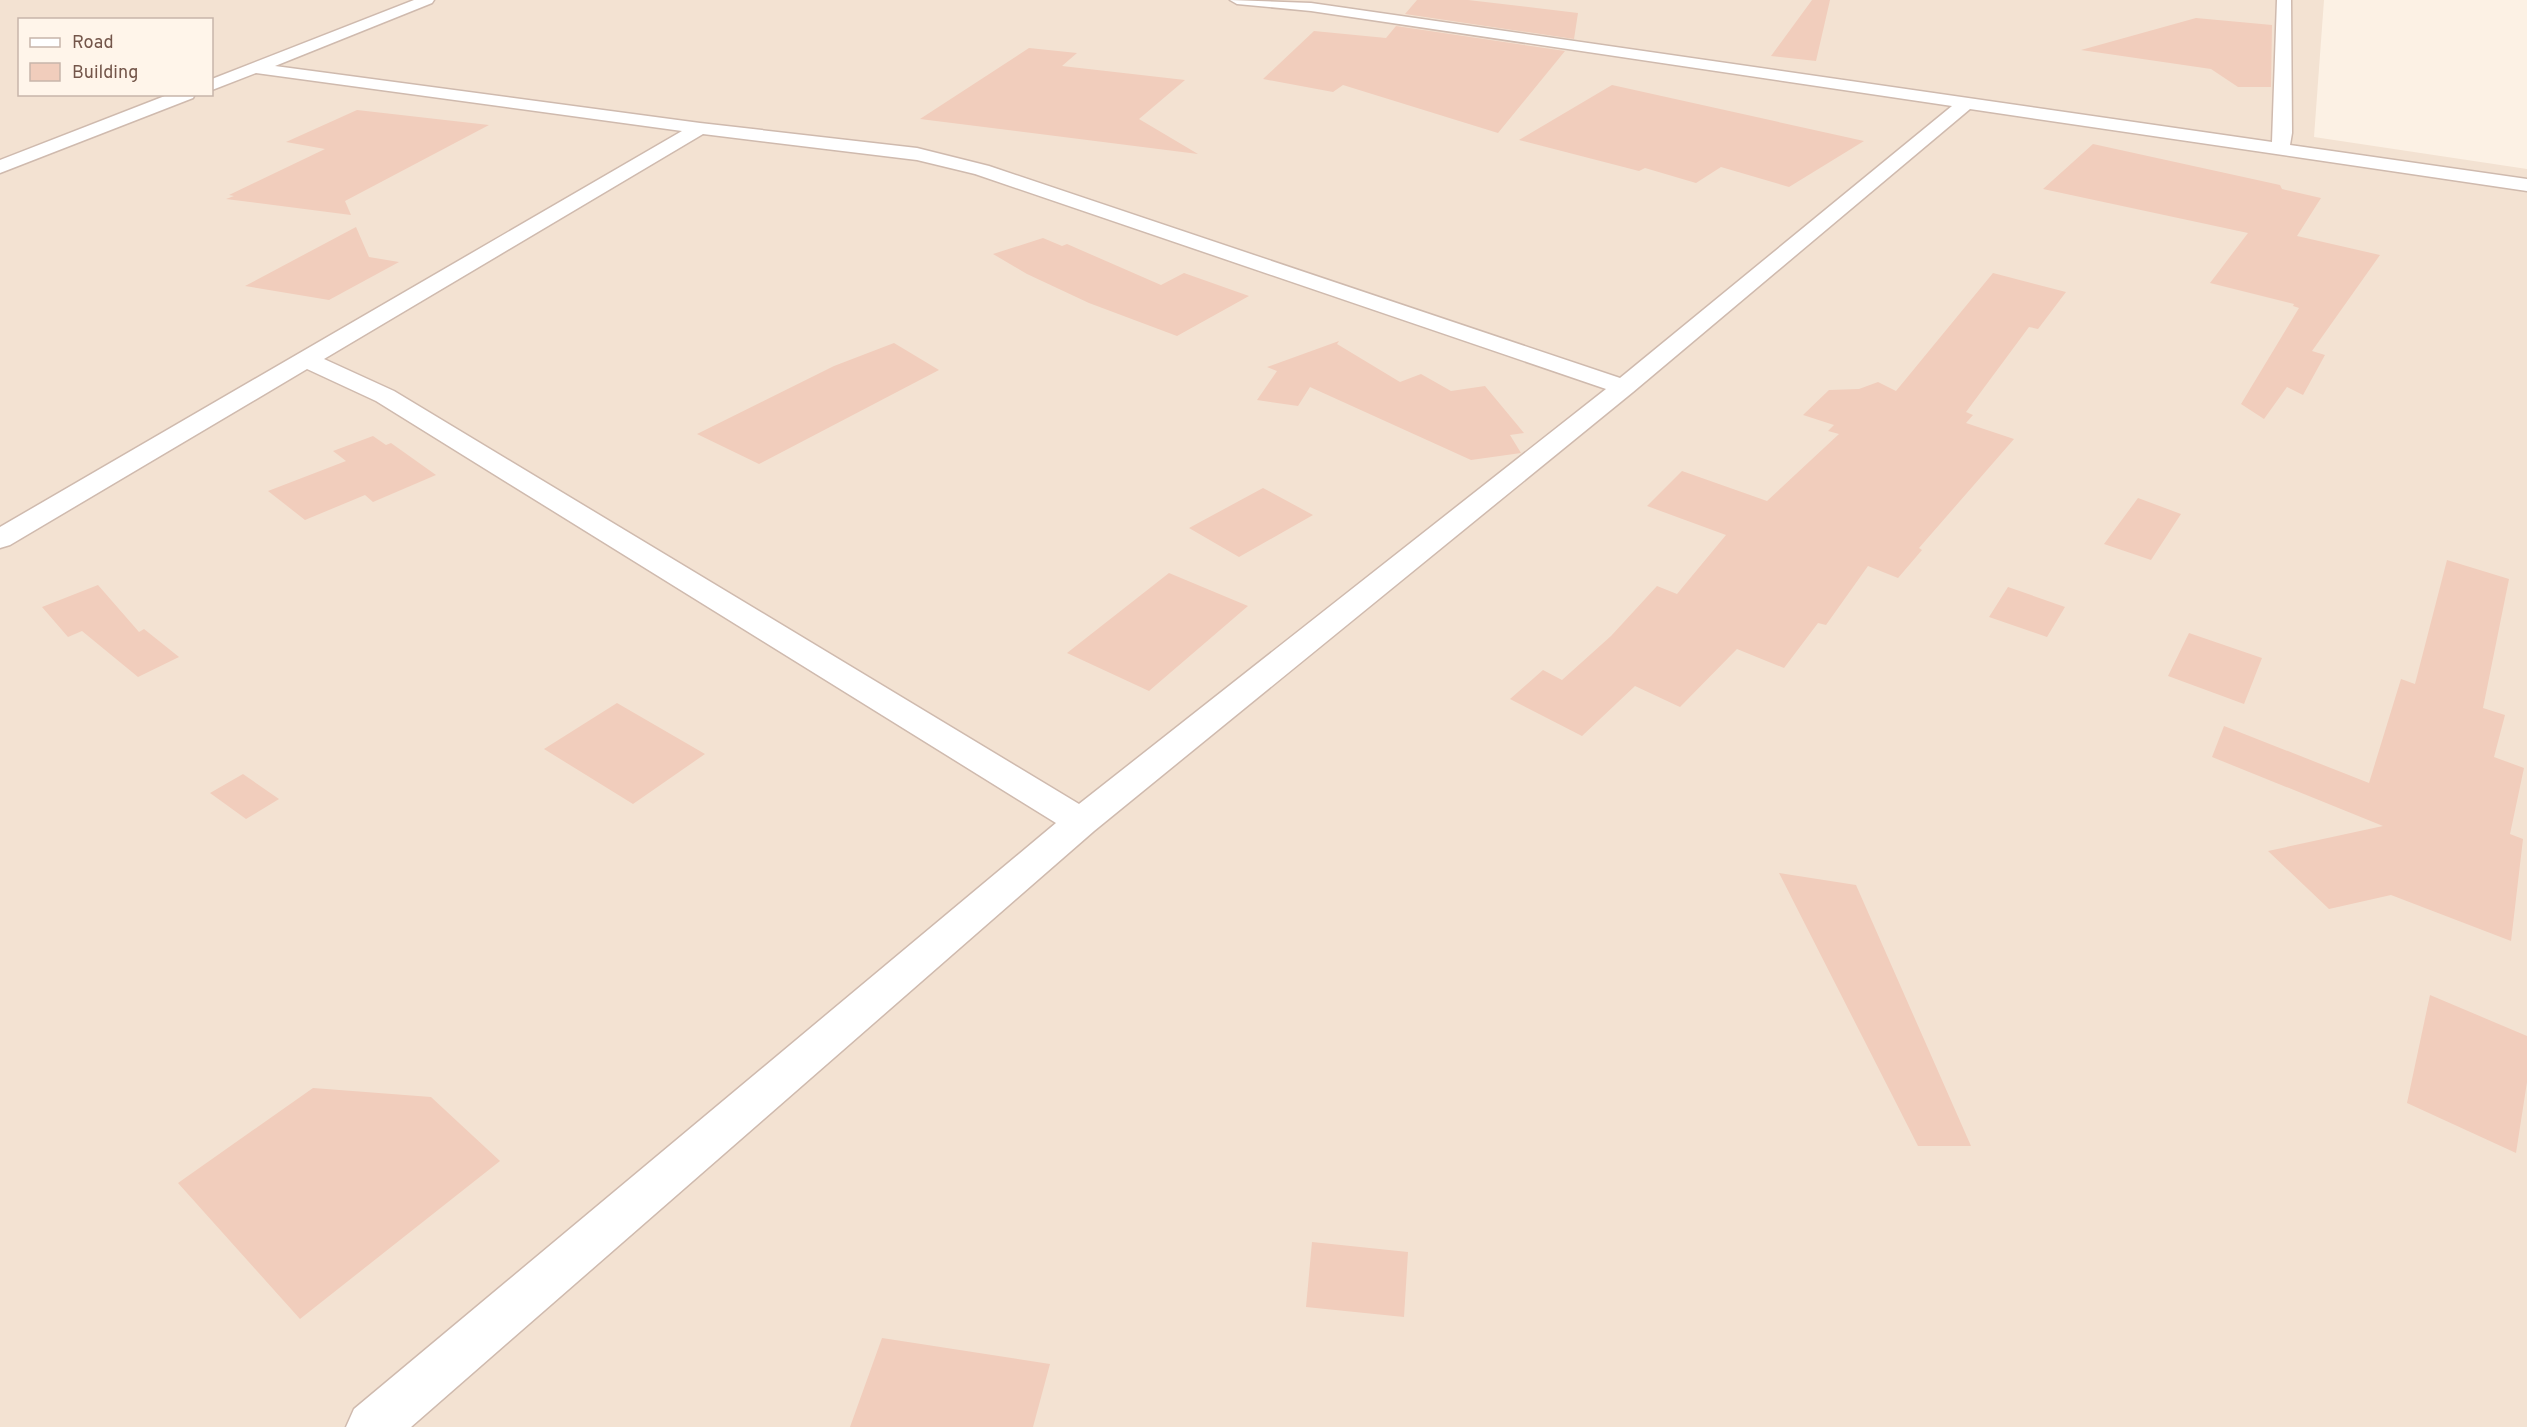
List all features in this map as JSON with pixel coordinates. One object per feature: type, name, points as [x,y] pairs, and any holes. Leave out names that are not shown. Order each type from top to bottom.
[{"type":"street","points":[[213,85],[427,0]]},
{"type":"street","points":[[1237,0],[1317,4],[1965,104],[2527,184]]},
{"type":"street","points":[[2280,149],[2283,133],[2284,0]]},
{"type":"street","points":[[254,68],[700,128],[917,154],[982,170],[1624,387]]},
{"type":"street","points":[[0,167],[182,96]]},
{"type":"street","points":[[372,1427],[1081,822],[1624,387],[1965,104]]},
{"type":"street","points":[[0,539],[700,128]]},
{"type":"street","points":[[306,359],[386,396],[1081,822]]},
{"type":"shaded area","points":[[0,0],[2324,0],[2314,137],[2527,169],[2527,1427],[0,1427]]},
{"type":"building","points":[[1417,0],[1468,0],[1578,13],[1574,39],[1405,14]]},
{"type":"building","points":[[1812,0],[1830,0],[1816,61],[1771,56]]},
{"type":"building","points":[[2196,18],[2272,25],[2271,87],[2238,87],[2211,69],[2081,50]]},
{"type":"building","points":[[1396,26],[1565,51],[1498,133],[1343,85],[1333,92],[1263,79],[1314,31],[1386,38]]},
{"type":"building","points":[[1029,48],[1077,53],[1062,66],[1185,80],[1139,119],[1198,154],[920,119]]},
{"type":"building","points":[[1612,85],[1864,141],[1789,187],[1721,167],[1696,183],[1645,168],[1639,171],[1519,140]]},
{"type":"building","points":[[357,110],[489,125],[345,201],[351,215],[226,199],[234,196],[229,195],[325,149],[286,142]]},
{"type":"building","points":[[2093,144],[2280,185],[2282,189],[2321,198],[2297,236],[2380,255],[2312,351],[2325,355],[2303,395],[2287,387],[2264,419],[2241,404],[2299,308],[2293,306],[2294,304],[2210,283],[2248,233],[2043,189]]},
{"type":"building","points":[[356,227],[369,257],[399,262],[329,300],[245,286]]},
{"type":"building","points":[[1043,238],[1062,246],[1067,244],[1161,285],[1184,273],[1249,296],[1177,336],[1089,303],[1027,274],[993,254]]},
{"type":"building","points":[[1993,273],[2066,292],[2038,329],[2029,327],[1966,412],[1973,415],[1966,423],[2014,439],[1919,548],[1922,550],[1898,578],[1868,566],[1826,625],[1818,623],[1784,668],[1737,649],[1680,707],[1635,686],[1582,736],[1510,699],[1543,670],[1562,680],[1611,636],[1657,586],[1677,594],[1726,535],[1647,506],[1682,471],[1767,501],[1839,434],[1828,431],[1834,425],[1803,415],[1829,390],[1859,389],[1878,382],[1896,391]]},
{"type":"building","points":[[1339,341],[1337,344],[1400,382],[1421,374],[1451,391],[1485,386],[1524,433],[1510,435],[1521,453],[1471,460],[1310,387],[1298,406],[1257,400],[1277,371],[1267,367]]},
{"type":"building","points":[[894,343],[939,370],[759,464],[697,434],[834,366]]},
{"type":"building","points":[[373,436],[386,445],[391,443],[436,475],[373,502],[365,495],[305,520],[268,491],[346,461],[333,451]]},
{"type":"building","points":[[1263,488],[1313,515],[1239,557],[1189,528]]},
{"type":"building","points":[[2138,498],[2181,514],[2151,560],[2104,544]]},
{"type":"building","points":[[2447,560],[2509,579],[2483,708],[2505,715],[2494,757],[2524,768],[2510,834],[2523,839],[2511,941],[2391,895],[2329,909],[2268,851],[2383,826],[2212,757],[2224,726],[2369,783],[2401,679],[2415,684]]},
{"type":"building","points":[[1169,573],[1248,606],[1149,691],[1067,653]]},
{"type":"building","points":[[98,585],[139,632],[144,629],[179,657],[138,677],[82,631],[68,637],[42,607]]},
{"type":"building","points":[[2008,587],[2065,607],[2047,637],[1989,617]]},
{"type":"building","points":[[2189,633],[2262,658],[2244,704],[2168,676]]},
{"type":"building","points":[[617,703],[705,754],[633,804],[544,749]]},
{"type":"building","points":[[243,774],[279,799],[246,819],[210,793]]},
{"type":"building","points":[[1779,873],[1856,885],[1971,1146],[1918,1146]]},
{"type":"building","points":[[2430,995],[2527,1036],[2527,1082],[2516,1153],[2407,1103]]},
{"type":"building","points":[[313,1088],[431,1097],[500,1161],[300,1319],[178,1183]]},
{"type":"building","points":[[1312,1242],[1408,1252],[1404,1317],[1306,1307]]},
{"type":"building","points":[[882,1338],[1050,1364],[1033,1427],[850,1427]]}]
